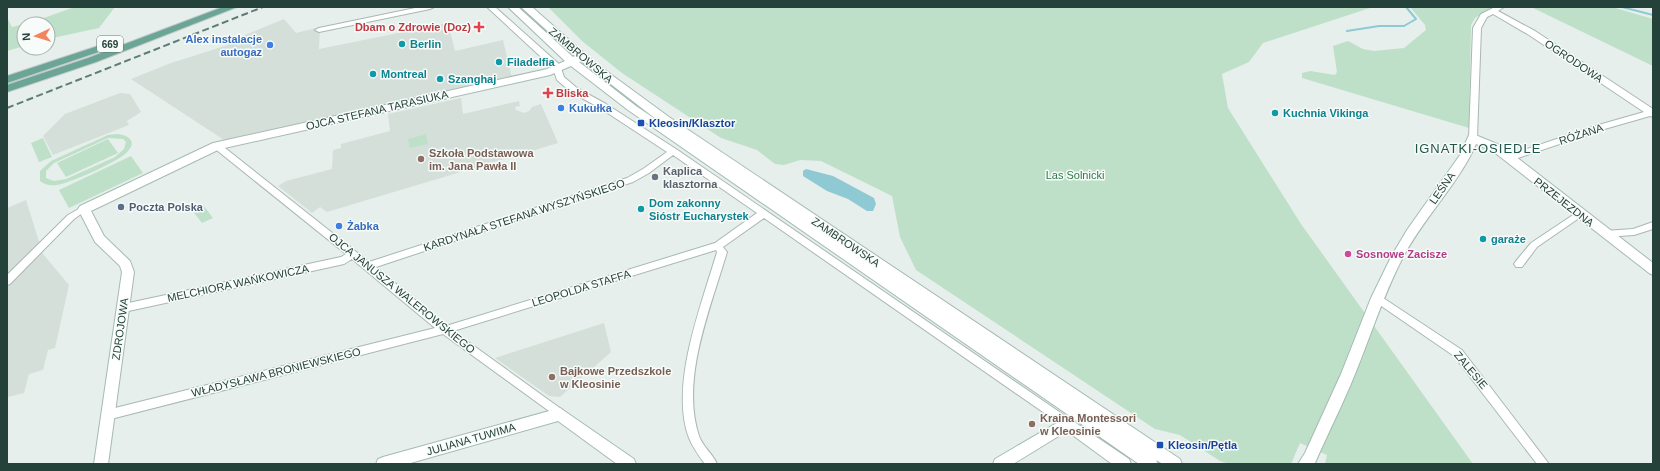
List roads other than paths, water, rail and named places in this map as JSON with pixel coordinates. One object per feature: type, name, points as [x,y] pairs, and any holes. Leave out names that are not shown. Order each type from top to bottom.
[{"type":"main road","name":"669","points":[[7,80],[215,8]]},
{"type":"main road","name":"669","points":[[7,89],[92,60],[230,8]]},
{"type":"street","points":[[320,30],[430,7]]},
{"type":"street","name":"ZAMBROWSKA","points":[[491,7],[557,67],[562,81],[574,90],[603,106],[673,151],[1124,464]]},
{"type":"street","name":"ZAMBROWSKA","points":[[513,7],[572,62],[637,111],[1151,464]]},
{"type":"street","name":"ZAMBROWSKA","points":[[526,7],[581,57],[672,124],[1175,464]]},
{"type":"street","name":"LEŚNA","points":[[1308,462],[1348,374],[1377,298],[1408,239],[1465,156],[1474,138],[1477,28],[1480,20],[1500,7]]},
{"type":"street","name":"OGRODOWA","points":[[1492,11],[1532,33],[1652,113]]},
{"type":"street","name":"OJCA STEFANA TARASIUKA","points":[[216,146],[557,70],[581,57]]},
{"type":"street","name":"RÓŻANA","points":[[1509,158],[1652,113]]},
{"type":"street","name":"PRZEJEZDNA","points":[[1474,138],[1490,145],[1509,158],[1604,234],[1653,270]]},
{"type":"street","points":[[7,281],[71,217],[84,209],[216,146]]},
{"type":"street","name":"OJCA JANUSZA WALEROWSKIEGO","points":[[216,146],[368,266],[444,330],[629,464]]},
{"type":"street","name":"KARDYNAŁA STEFANA WYSZYŃSKIEGO","points":[[368,266],[630,180],[646,171],[673,151]]},
{"type":"street","name":"ZDROJOWA","points":[[84,209],[99,239],[126,264],[128,272],[101,464]]},
{"type":"street","name":"LEOPOLDA STAFFA","points":[[444,330],[718,246],[764,213]]},
{"type":"street","points":[[1519,264],[1534,245],[1579,214]]},
{"type":"street","points":[[1604,234],[1634,232],[1653,225]]},
{"type":"street","points":[[712,464],[699,448],[694,438],[689,416],[687,392],[699,332],[722,252],[718,246]]},
{"type":"street","name":"MELCHIORA WAŃKOWICZA","points":[[124,308],[344,260],[352,254]]},
{"type":"street","name":"ZALESIE","points":[[1377,298],[1458,353],[1544,464]]},
{"type":"street","name":"WŁADYSŁAWA BRONIEWSKIEGO","points":[[108,415],[444,330]]},
{"type":"street","name":"JULIANA TUWIMA","points":[[383,464],[560,414]]},
{"type":"street","points":[[1000,464],[1067,423]]},
{"type":"water","points":[[806,169],[833,176],[874,198],[876,204],[873,211],[867,211],[848,199],[827,191],[803,176],[803,171]]},
{"type":"waterway","points":[[1347,31],[1379,26],[1404,26],[1416,19],[1406,7]]},
{"type":"waterway","points":[[1622,7],[1653,15]]},
{"type":"railway","points":[[7,108],[263,7]]},
{"type":"place","name":"Dbam o Zdrowie (Doz)","points":[[479,27]]},
{"type":"place","name":"Berlin","points":[[402,44]]},
{"type":"place","name":"Alex instalacje autogaz","points":[[270,45]]},
{"type":"place","name":"Filadelfia","points":[[499,62]]},
{"type":"place","name":"Montreal","points":[[373,74]]},
{"type":"place","name":"Szanghaj","points":[[440,79]]},
{"type":"place","name":"Bliska","points":[[548,93]]},
{"type":"place","name":"Kukułka","points":[[561,108]]},
{"type":"place","name":"Kuchnia Vikinga","points":[[1275,113]]},
{"type":"place","name":"Kleosin/Klasztor","points":[[641,123]]},
{"type":"place","name":"Szkoła Podstawowa im. Jana Pawła II","points":[[421,159]]},
{"type":"place","name":"Kaplica klasztorna","points":[[655,177]]},
{"type":"place","name":"Poczta Polska","points":[[121,207]]},
{"type":"place","name":"Dom zakonny Sióstr Eucharystek","points":[[641,209]]},
{"type":"place","name":"Żabka","points":[[339,226]]},
{"type":"place","name":"garaże","points":[[1483,239]]},
{"type":"place","name":"Sosnowe Zacisze","points":[[1348,254]]},
{"type":"place","name":"Bajkowe Przedszkole w Kleosinie","points":[[552,377]]},
{"type":"place","name":"Kraina Montessori w Kleosinie","points":[[1032,424]]},
{"type":"place","name":"Kleosin/Pętla","points":[[1160,445]]},
{"type":"district","name":"IGNATKI-OSIEDLE","points":[[1478,148]]},
{"type":"park label","name":"Las Solnicki","points":[[1075,175]]}]
